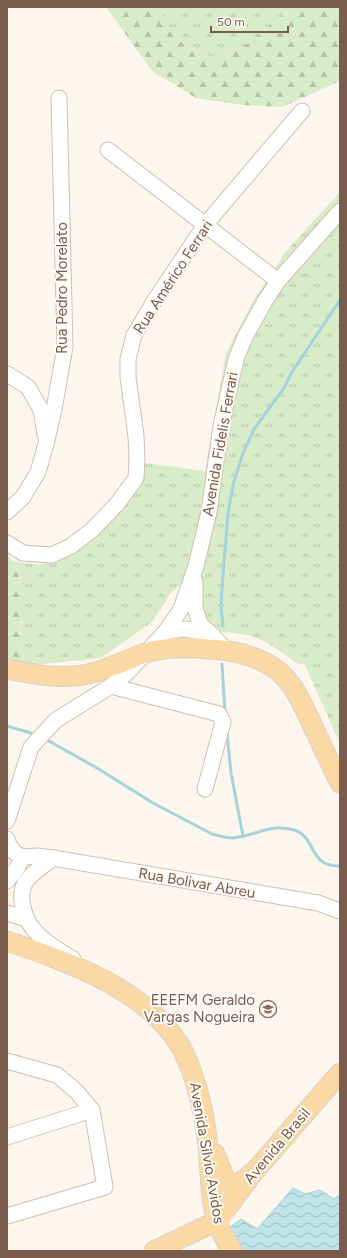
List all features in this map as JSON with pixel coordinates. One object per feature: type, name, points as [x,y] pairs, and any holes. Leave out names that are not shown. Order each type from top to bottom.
[{"type":"main road","points":[[7,669],[40,675],[87,674],[145,653],[185,648],[226,650],[245,655],[275,669],[293,689],[340,783]]},
{"type":"main road","name":"Avenida Sílvio Avidos","points":[[7,941],[77,966],[107,981],[133,997],[153,1014],[174,1037],[182,1049],[191,1068],[197,1089],[207,1138],[213,1200],[217,1221],[232,1251]]},
{"type":"main road","name":"Avenida Brasil","points":[[217,1221],[254,1172],[340,1073]]},
{"type":"main road","points":[[207,1138],[225,1179],[228,1182],[231,1184],[237,1184],[245,1180],[254,1172]]},
{"type":"main road","points":[[154,1251],[217,1221]]},
{"type":"street","name":"Rua Pedro Morelato","points":[[7,512],[23,497],[38,472],[46,444],[65,347],[59,98]]},
{"type":"street","name":"Rua Américo Ferrari","points":[[7,543],[23,553],[52,556],[70,546],[92,530],[117,504],[136,478],[136,436],[128,377],[128,359],[134,335],[155,300],[205,225],[302,111]]},
{"type":"street","points":[[108,150],[278,281]]},
{"type":"street","name":"Avenida Fidelis Ferrari","points":[[7,821],[31,747],[56,720],[111,686],[128,672],[166,631],[181,609],[196,566],[209,512],[221,426],[236,358],[245,337],[267,296],[278,281],[340,211]]},
{"type":"street","points":[[7,374],[28,387],[41,410],[46,444]]},
{"type":"street","name":"Avenida Fidelis Ferrari","points":[[196,566],[194,588],[195,608],[200,624],[226,650]]},
{"type":"street","points":[[166,631],[185,629],[210,633]]},
{"type":"street","points":[[111,686],[219,714],[223,722],[205,789]]},
{"type":"street","points":[[7,839],[20,862],[25,882],[22,897],[27,919],[37,932],[50,944],[107,981]]},
{"type":"street","name":"Rua Bolivar Abreu","points":[[20,862],[38,856],[53,858],[318,903],[340,911]]},
{"type":"street","points":[[25,882],[53,858]]},
{"type":"street","points":[[7,881],[20,862]]},
{"type":"street","points":[[7,913],[27,919]]},
{"type":"street","points":[[7,1061],[57,1075],[76,1091],[92,1110],[105,1187],[7,1216]]},
{"type":"street","points":[[7,1137],[92,1110]]},
{"type":"green space","points":[[106,7],[160,7],[168,30],[190,48],[215,58],[242,48],[293,7],[340,7],[340,81],[282,107],[242,105],[196,98],[152,71]]},
{"type":"green space","points":[[160,7],[293,7],[242,48],[215,58],[190,48],[168,30]]},
{"type":"green space","points":[[340,192],[340,744],[305,665],[297,663],[268,643],[251,636],[220,632],[211,628],[187,584],[179,586],[172,591],[152,622],[101,658],[25,666],[20,629],[22,621],[21,578],[13,561],[39,565],[72,554],[108,525],[131,497],[141,480],[145,463],[205,471],[226,353],[253,301],[287,250]]},
{"type":"green space","points":[[7,555],[13,561],[24,588],[24,607],[20,629],[25,666],[7,659]]},
{"type":"water","points":[[293,1188],[305,1194],[320,1190],[334,1199],[340,1194],[340,1251],[220,1251],[214,1239],[241,1219],[257,1229]]},
{"type":"waterway","points":[[223,626],[221,607],[228,513],[233,485],[243,453],[254,429],[284,388],[292,372],[340,300]]},
{"type":"waterway","points":[[222,664],[225,712]]},
{"type":"waterway","points":[[7,726],[31,733]]},
{"type":"waterway","points":[[227,733],[231,773],[243,836]]},
{"type":"waterway","points":[[47,740],[97,768],[153,803],[212,834],[233,838],[270,829],[285,828],[294,830],[306,839],[317,857],[323,862],[330,865],[340,866]]},
{"type":"place","name":"EEEFM Geraldo Vargas Nogueira","points":[[268,1009]]}]
